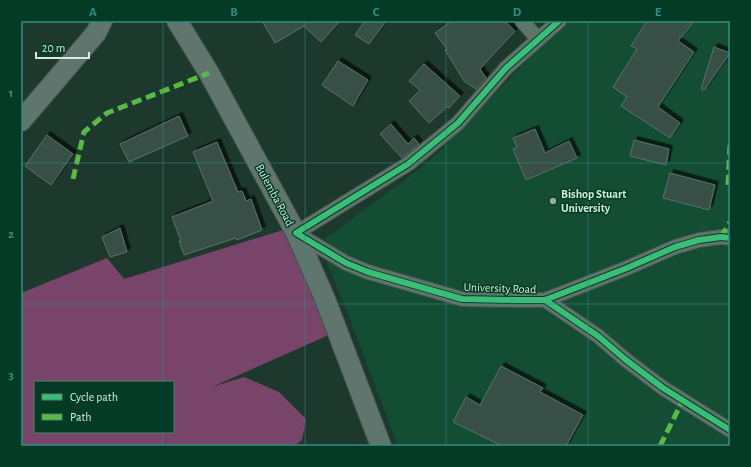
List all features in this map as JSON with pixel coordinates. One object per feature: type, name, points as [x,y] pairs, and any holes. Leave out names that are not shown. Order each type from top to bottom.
[{"type":"main road","points":[[21,121],[96,33],[102,21]]},
{"type":"main road","name":"Bulemba Road","points":[[177,21],[209,73],[296,233],[325,298],[381,446]]},
{"type":"street","points":[[522,21],[538,39]]},
{"type":"street","points":[[296,233],[408,164],[458,123],[506,68],[559,21]]},
{"type":"street","name":"University Road","points":[[296,233],[354,267],[438,293],[462,299],[545,300],[627,268],[675,247],[699,240],[721,237],[730,238]]},
{"type":"street","points":[[545,300],[598,336],[626,360],[663,388],[730,430]]},
{"type":"shaded area","name":"Bishop Stuart University","points":[[570,21],[730,21],[730,446],[398,446],[328,265],[322,241],[430,161],[545,42]]},
{"type":"shaded area","points":[[283,230],[331,334],[212,387],[244,377],[279,392],[306,419],[302,440],[294,446],[21,446],[21,293],[107,258],[124,279]]},
{"type":"building","points":[[262,21],[340,21],[321,42],[304,26],[275,43]]},
{"type":"building","points":[[365,21],[386,21],[369,44],[355,35]]},
{"type":"building","points":[[451,21],[505,21],[515,31],[480,69],[486,78],[476,89],[464,81],[445,50],[447,49],[435,33]]},
{"type":"building","points":[[647,21],[695,21],[678,41],[694,52],[658,107],[680,123],[670,138],[621,106],[627,97],[613,87],[637,49],[631,46]]},
{"type":"building","points":[[714,47],[730,53],[704,90],[701,89]]},
{"type":"building","points":[[338,61],[368,80],[353,106],[322,85]]},
{"type":"building","points":[[424,64],[460,96],[449,108],[447,107],[429,123],[409,101],[420,90],[409,81]]},
{"type":"building","points":[[179,116],[188,136],[129,162],[120,144]]},
{"type":"building","points":[[391,124],[408,144],[414,138],[419,144],[402,158],[380,134]]},
{"type":"building","points":[[535,129],[545,153],[569,141],[577,158],[526,180],[513,149],[517,147],[513,138]]},
{"type":"building","points":[[47,135],[73,154],[51,185],[25,166]]},
{"type":"building","points":[[634,140],[669,149],[666,165],[630,156]]},
{"type":"building","points":[[217,142],[238,192],[242,191],[246,201],[251,199],[262,230],[237,240],[236,238],[184,255],[179,241],[181,241],[172,217],[213,201],[193,152]]},
{"type":"building","points":[[670,173],[715,185],[709,210],[663,198]]},
{"type":"building","points":[[120,228],[127,252],[110,257],[102,237]]},
{"type":"building","points":[[501,366],[543,388],[540,392],[583,415],[566,446],[502,446],[453,422],[466,397],[480,405]]},
{"type":"marked path","points":[[73,179],[84,132],[107,113],[209,73]]},
{"type":"marked path","points":[[730,145],[728,186],[730,190]]},
{"type":"marked path","points":[[721,237],[730,222]]},
{"type":"marked path","points":[[660,446],[683,400]]},
{"type":"cycle path","points":[[559,21],[506,68],[458,123],[408,164],[296,233],[346,263],[368,272],[462,299],[515,300],[545,300],[627,268],[675,247],[699,240],[721,237],[730,238]]},
{"type":"cycle path","points":[[545,300],[598,336],[626,360],[663,388],[730,430]]},
{"type":"place","name":"Bishop Stuart University","points":[[553,201]]}]
